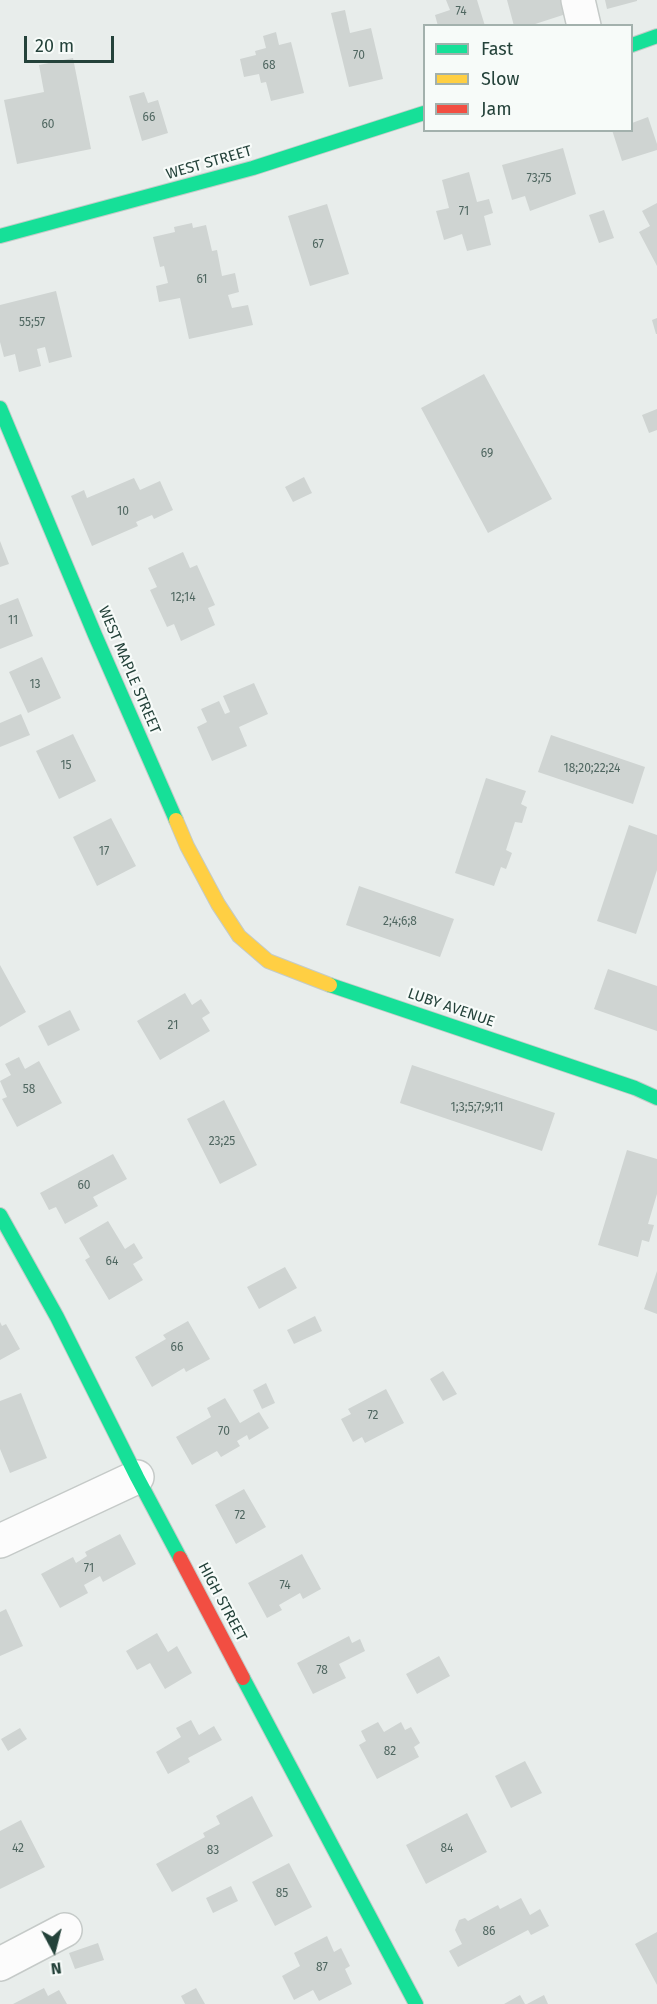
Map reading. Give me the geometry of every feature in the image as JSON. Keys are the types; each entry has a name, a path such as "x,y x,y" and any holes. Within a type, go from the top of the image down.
{"street":[{"path":"578,0 584,24"},
{"path":"633,45 657,36"},
{"name":"WEST STREET","path":"0,236 253,168 423,113"},
{"name":"WEST MAPLE STREET","path":"0,408 187,846 218,904 242,938"},
{"name":"LUBY AVENUE","path":"242,938 268,961 307,977 624,1084 657,1098"},
{"name":"HIGH STREET","path":"0,1215 57,1317 137,1477 416,2004"},
{"path":"0,1541 137,1477"},
{"path":"0,1964 65,1930"}],"building":[{"path":"446,0 477,0 484,24 437,24 435,15 450,10"},
{"path":"507,0 562,0 566,14 535,24 513,24"},
{"path":"605,0 637,0 637,1 607,9"},
{"path":"345,10 350,33 371,28 383,79 349,87 331,13"},
{"path":"276,32 279,45 291,42 304,93 271,101 266,82 261,83 259,74 244,77 240,59 256,55 255,51 266,48 263,36"},
{"path":"73,58 91,149 17,164 4,100 44,92 39,65"},
{"path":"144,92 148,103 158,100 168,133 142,141 129,96"},
{"path":"648,117 657,150 622,161 613,132 633,132 633,123"},
{"path":"563,148 576,194 530,211 525,196 512,200 502,165"},
{"path":"469,172 477,202 489,199 493,213 484,216 491,245 467,251 462,234 444,240 436,211 449,208 442,180"},
{"path":"657,203 657,266 639,232 650,226 642,211"},
{"path":"327,204 349,274 310,286 288,216"},
{"path":"604,210 614,238 599,243 589,215"},
{"path":"192,223 193,228 206,225 212,251 217,250 222,276 235,273 239,292 228,295 232,308 248,305 253,325 189,339 180,298 159,302 156,286 168,283 164,266 160,267 153,237 175,232 174,227"},
{"path":"56,291 72,357 49,363 45,347 37,349 41,366 19,372 15,354 4,357 0,342 0,305"},
{"path":"657,318 657,334 656,334 652,320"},
{"path":"484,374 552,499 488,533 421,408"},
{"path":"657,409 657,430 649,433 642,415"},
{"path":"304,477 312,493 293,502 285,487"},
{"path":"134,478 140,490 160,481 173,510 154,519 152,515 136,522 138,526 92,546 71,496 84,490 87,498"},
{"path":"0,541 9,564 0,567"},
{"path":"183,552 190,568 197,565 215,605 208,608 215,625 181,641 174,624 167,627 150,590 157,587 148,568"},
{"path":"18,598 33,636 0,649 0,605"},
{"path":"42,657 61,698 28,713 9,672"},
{"path":"254,683 268,714 239,727 247,746 212,761 197,727 207,722 201,709 219,701 225,714 230,712 223,696"},
{"path":"21,714 30,735 0,747 0,723"},
{"path":"73,734 96,781 59,799 36,751"},
{"path":"551,735 645,767 633,804 538,772"},
{"path":"486,778 526,791 521,804 527,807 522,823 515,822 506,850 512,853 506,869 501,867 494,886 455,873"},
{"path":"111,818 136,866 97,886 73,837"},
{"path":"629,825 657,835 657,870 636,934 597,921"},
{"path":"359,886 454,919 440,957 346,925"},
{"path":"0,965 26,1012 0,1027"},
{"path":"608,969 657,986 657,1031 594,1009"},
{"path":"185,993 192,1005 201,999 210,1013 202,1018 210,1031 160,1060 137,1021"},
{"path":"70,1010 80,1030 48,1046 38,1026"},
{"path":"19,1057 25,1069 39,1061 62,1103 17,1127 2,1099 7,1097 0,1081 11,1075 5,1064"},
{"path":"412,1065 555,1113 542,1151 400,1103"},
{"path":"224,1100 257,1165 220,1184 187,1119"},
{"path":"627,1150 657,1159 657,1194 648,1224 654,1225 649,1242 642,1240 638,1257 598,1245"},
{"path":"113,1154 127,1179 93,1197 98,1206 65,1224 56,1207 49,1210 40,1193"},
{"path":"108,1221 125,1249 134,1243 143,1258 133,1264 143,1280 109,1300 85,1260 90,1257 79,1238"},
{"path":"285,1267 297,1288 259,1309 247,1287"},
{"path":"657,1271 657,1314 644,1309"},
{"path":"315,1316 322,1331 294,1344 287,1330"},
{"path":"188,1321 210,1359 186,1372 184,1368 152,1387 135,1357 166,1339 163,1335"},
{"path":"0,1322 2,1326 6,1324 20,1349 0,1360"},
{"path":"443,1371 457,1394 443,1401 430,1379"},
{"path":"266,1383 275,1403 262,1409 253,1390"},
{"path":"386,1389 404,1423 365,1443 362,1437 353,1442 341,1419 351,1414 348,1409"},
{"path":"21,1393 47,1458 10,1473 0,1449 0,1401"},
{"path":"225,1398 240,1423 259,1412 269,1428 249,1440 247,1435 237,1441 240,1446 221,1457 217,1451 192,1465 176,1437 211,1417 207,1408"},
{"path":"244,1489 266,1527 236,1544 215,1505"},
{"path":"120,1534 136,1564 103,1582 100,1576 84,1585 88,1593 60,1608 41,1574 73,1557 76,1563 87,1556 85,1552"},
{"path":"302,1554 321,1589 303,1599 300,1593 279,1605 282,1610 267,1618 248,1583"},
{"path":"6,1609 23,1646 0,1656 0,1612"},
{"path":"157,1633 168,1652 177,1646 192,1673 165,1689 150,1663 137,1670 126,1651"},
{"path":"349,1636 352,1643 360,1639 365,1651 339,1664 346,1678 313,1694 297,1663"},
{"path":"439,1656 450,1676 417,1694 406,1674"},
{"path":"191,1720 199,1735 214,1726 222,1740 188,1758 190,1762 168,1774 156,1752 181,1737 176,1728"},
{"path":"378,1722 384,1732 401,1722 405,1730 411,1727 420,1743 414,1747 419,1757 377,1779 359,1745 366,1741 361,1731"},
{"path":"20,1728 27,1739 8,1751 1,1739"},
{"path":"525,1761 542,1793 511,1808 495,1776"},
{"path":"252,1796 273,1836 172,1892 156,1864 205,1837 203,1833 220,1824 216,1816"},
{"path":"467,1813 487,1852 426,1884 406,1845"},
{"path":"21,1820 45,1867 0,1889 0,1831"},
{"path":"289,1863 312,1907 275,1926 252,1882"},
{"path":"231,1886 238,1901 213,1913 206,1898"},
{"path":"521,1898 530,1915 540,1909 549,1926 531,1935 528,1930 458,1967 449,1951 462,1944 455,1930 459,1920 465,1918 468,1921 498,1905 500,1909"},
{"path":"657,1932 657,1985 635,1944"},
{"path":"327,1936 334,1952 341,1948 350,1966 345,1969 352,1984 319,2001 313,1990 294,2000 282,1976 300,1966 294,1953"},
{"path":"98,1943 104,1960 75,1969 69,1953"},
{"path":"44,1988 48,1996 59,1990 67,2004 13,2004"},
{"path":"196,1988 205,2004 185,2004 181,1996"},
{"path":"520,1995 525,2004 504,2004"},
{"path":"544,1995 548,2004 527,2004"}],"traffic: fast":[{"path":"633,45 657,36"},
{"path":"0,236 253,168 423,113"},
{"path":"0,408 95,635 176,820"},
{"path":"330,985 635,1088 657,1098"},
{"path":"0,1215 57,1317 180,1558"},
{"path":"243,1678 416,2004"}],"traffic: slow":[{"path":"176,820 218,904 239,936 268,961 330,985"}],"traffic: jam":[{"path":"180,1558 243,1678"}]}
